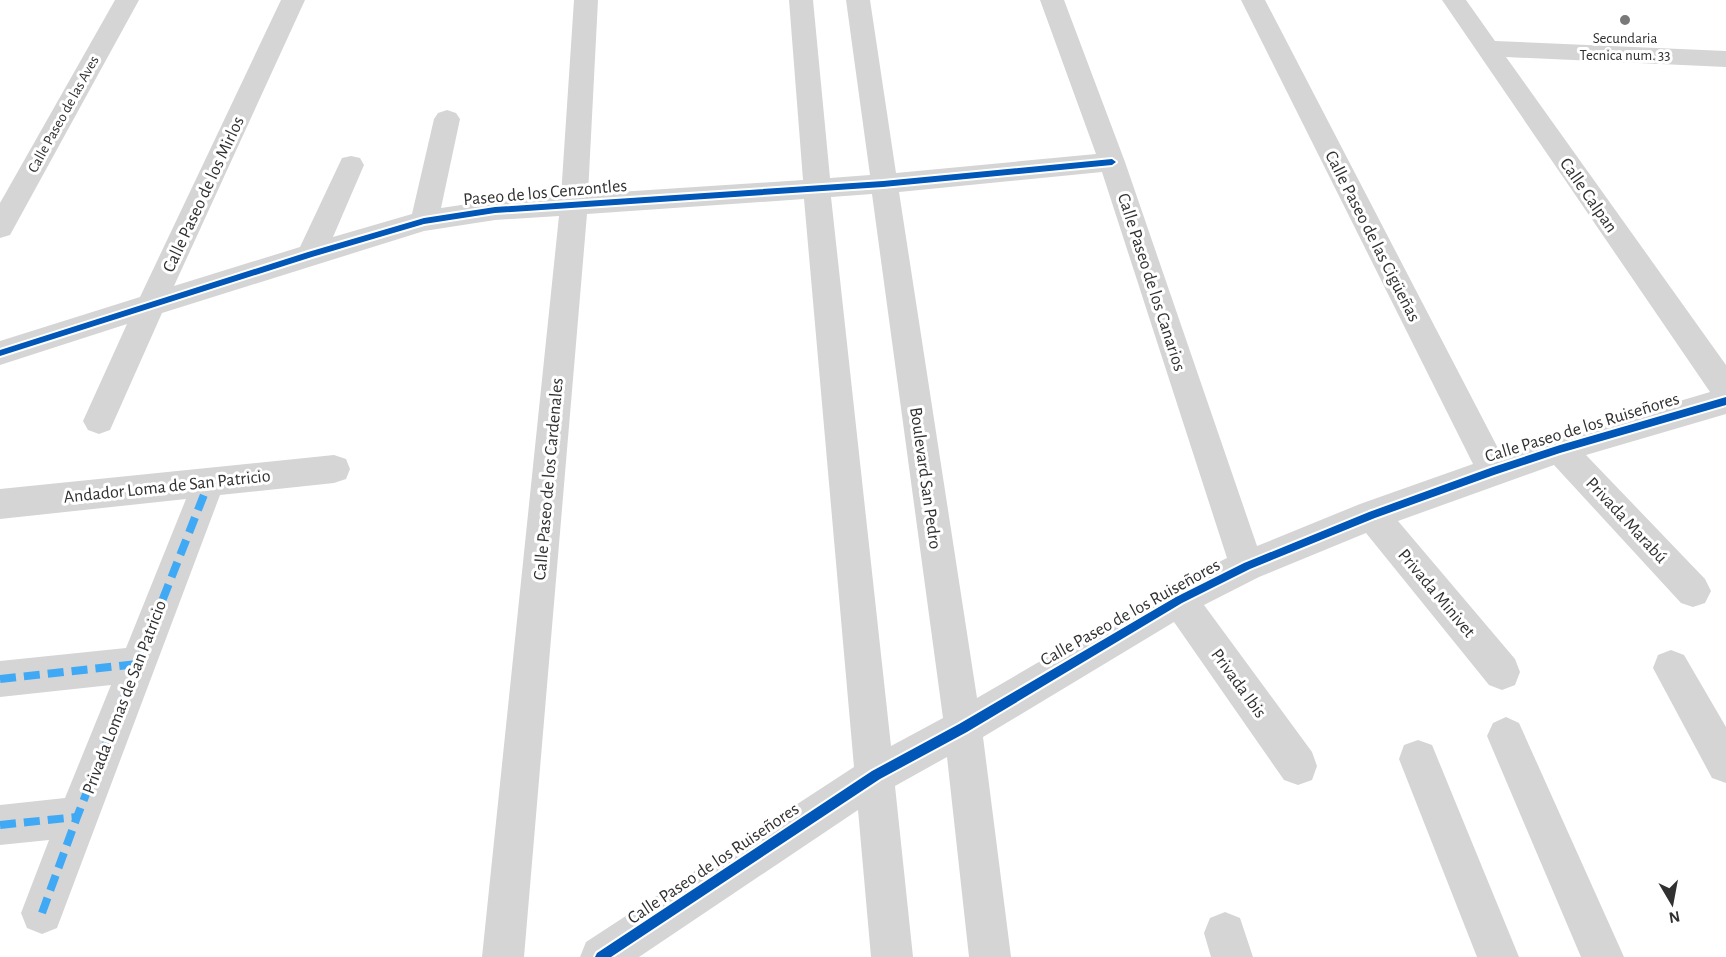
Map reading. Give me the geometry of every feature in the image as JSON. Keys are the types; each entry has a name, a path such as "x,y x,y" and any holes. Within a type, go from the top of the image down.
{"street":[{"name":"Calle Paseo de las Aves","path":"0,228 126,0"},
{"name":"Calle Paseo de los Mirlos","path":"99,421 293,0"},
{"name":"Calle Paseo de los Cardenales","path":"503,957 574,205 586,0"},
{"path":"801,0 817,189 892,957"},
{"name":"Boulevard San Pedro","path":"858,0 963,728 990,957"},
{"name":"Calle Paseo de los Canarios","path":"1053,0 1112,162 1246,566"},
{"name":"Calle Paseo de las Cigüeñas","path":"1253,0 1493,471"},
{"name":"Calle Calpan","path":"1454,0 1726,390"},
{"path":"1486,48 1726,59"},
{"path":"424,221 447,119"},
{"name":"Paseo de los Cenzontles","path":"0,353 311,254 424,221 495,210 883,184 1112,162"},
{"path":"311,254 351,165"},
{"name":"Calle Paseo de los Ruiseñores","path":"601,957 876,775 963,728 1179,600 1246,566 1372,515 1493,471 1726,401"},
{"name":"Privada Marabú","path":"1560,449 1693,591"},
{"name":"Andador Loma de San Patricio","path":"0,504 334,469"},
{"name":"Privada Lomas de San Patricio","path":"42,913 77,817 209,482"},
{"name":"Privada Minivet","path":"1372,515 1502,672"},
{"name":"Privada Ibis","path":"1179,600 1298,766"},
{"path":"0,680 137,664"},
{"path":"1671,668 1726,764"},
{"path":"1506,736 1603,957"},
{"path":"1418,759 1498,957"},
{"path":"0,825 77,817"}],"marked path":[{"path":"42,913 77,817 209,482"},
{"path":"0,679 137,664"},
{"path":"0,825 77,817"}],"cycle path":[{"path":"0,353 311,254 424,221 495,210 883,184 1112,162"},
{"path":"601,957 876,775 963,728 1179,600 1247,566 1372,515 1493,471 1726,401"}],"place":[{"name":"Secundaria Tecnica num. 33","path":"1625,20"}]}
